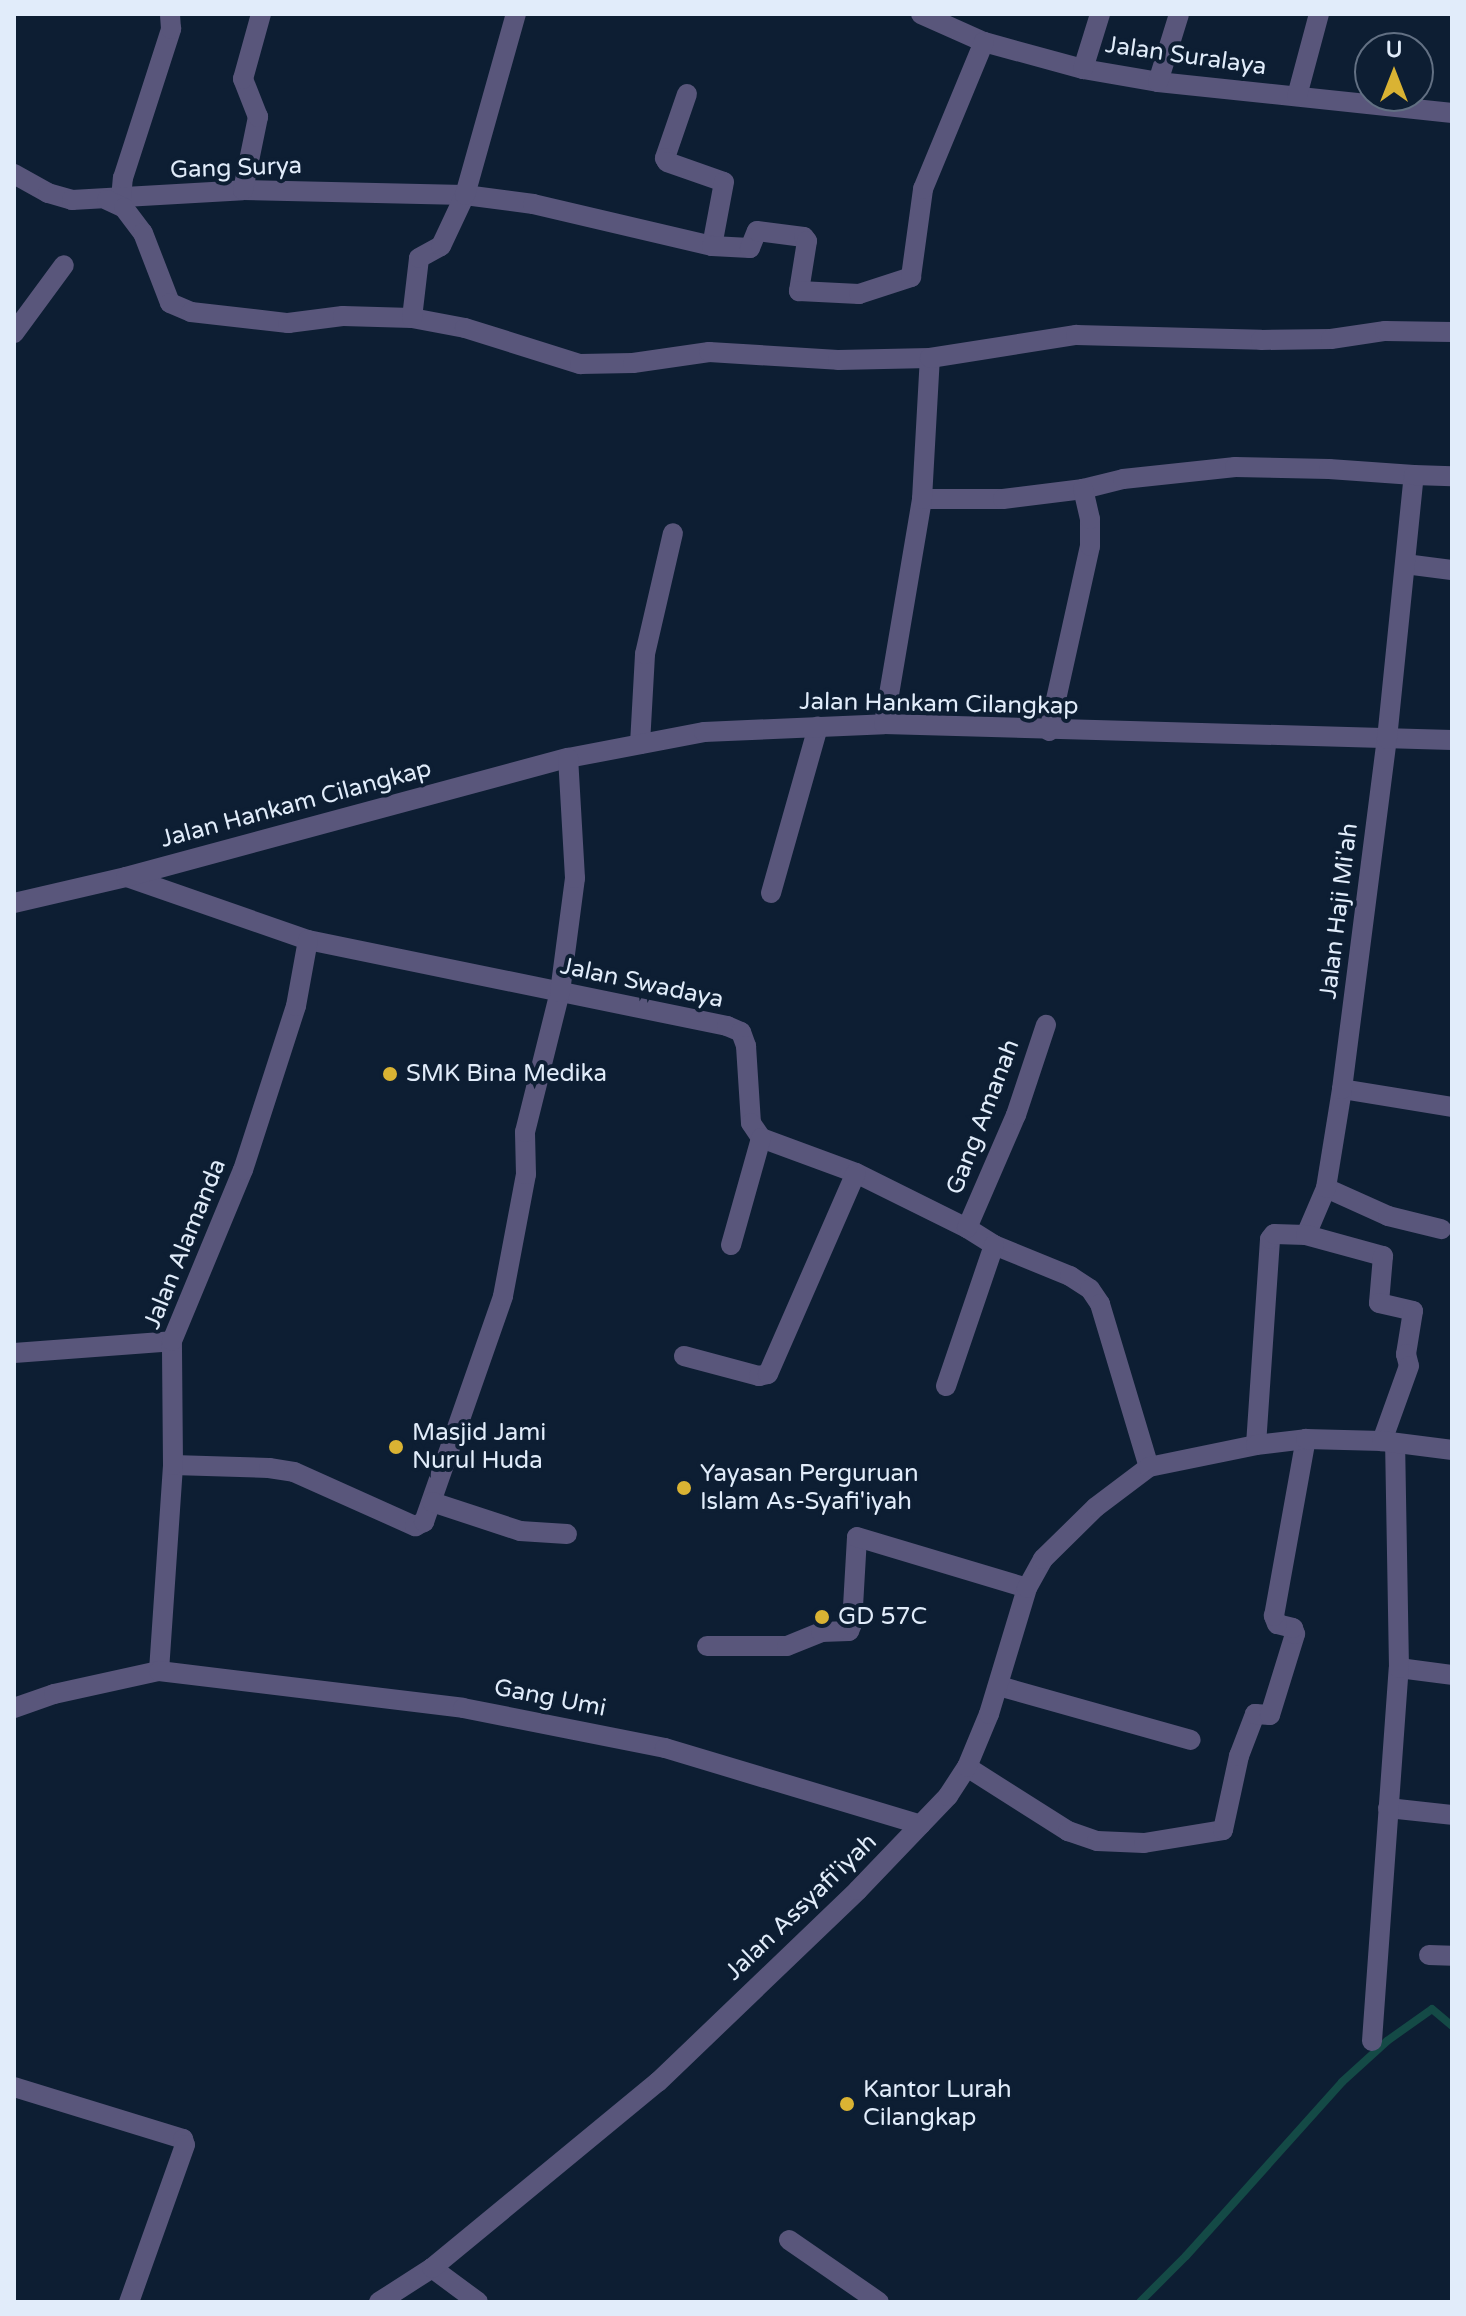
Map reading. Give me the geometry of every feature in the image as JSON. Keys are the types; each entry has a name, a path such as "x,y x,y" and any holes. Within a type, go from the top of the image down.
{"street":[{"path":"170,14 171,29 114,200 134,219 149,246 170,303 182,308 259,322 288,323 343,316 412,318 465,328 580,364 633,363 709,352 838,360 930,358 1076,335 1261,340 1331,339 1385,331 1452,332"},
{"path":"243,190 258,117 243,79 261,14"},
{"name":"Jalan Suralaya","path":"921,14 984,42 1083,69 1158,82 1452,113"},
{"path":"1083,69 1100,14"},
{"path":"1158,82 1179,14"},
{"path":"1297,96 1319,14"},
{"path":"412,318 419,258 441,246 465,195 511,16"},
{"name":"Gang Surya","path":"14,174 48,193 72,200 114,200 243,190 465,195 533,204 712,246 750,248 757,231 804,237 807,241 799,288 801,294 868,293 911,277 923,189 984,42"},
{"path":"687,94 665,158 667,162 724,182 712,246"},
{"path":"14,333 64,265"},
{"path":"884,724 922,499 930,358"},
{"path":"922,499 1003,499 1083,489 1123,479 1235,467 1452,476"},
{"name":"Jalan Haji Mi'ah","path":"1306,1235 1326,1188 1342,1089 1387,739 1414,475"},
{"path":"1049,731 1090,546 1090,519 1083,489"},
{"path":"640,744 645,654 673,533"},
{"path":"1405,564 1452,570"},
{"name":"Jalan Hankam Cilangkap","path":"14,903 126,877 568,758 704,732 884,724 1452,740"},
{"path":"771,893 818,727"},
{"path":"173,1465 269,1468 294,1472 415,1526 424,1522 503,1296 526,1174 525,1132 560,992 575,878 568,758"},
{"name":"Jalan Swadaya","path":"126,877 308,940 727,1026 741,1032 746,1046 751,1123 761,1138"},
{"name":"Jalan Alamanda","path":"159,1671 173,1465 172,1341 243,1170 296,1006 308,940"},
{"name":"Gang Amanah","path":"967,1228 1016,1115 1046,1025"},
{"path":"1342,1089 1452,1107"},
{"path":"731,1245 761,1138 856,1173 967,1228 994,1245 1070,1276 1090,1289 1100,1304 1149,1467 1256,1445 1306,1439 1388,1442 1452,1450"},
{"path":"684,1356 759,1376 768,1374 856,1173"},
{"path":"1326,1188 1388,1216 1441,1229"},
{"path":"1256,1445 1270,1239 1274,1234 1306,1235 1383,1256 1379,1303 1411,1309 1414,1313 1406,1354 1409,1366 1388,1442 1399,1668 1372,2041"},
{"path":"946,1386 994,1245"},
{"path":"14,1353 172,1341"},
{"path":"967,1767 1068,1831 1097,1841 1144,1843 1223,1830 1239,1756 1254,1715 1270,1715 1295,1634 1293,1628 1277,1624 1274,1616 1306,1439"},
{"name":"Jalan Assyafi'iyah","path":"379,2302 432,2268 658,2082 948,1796 967,1767 999,1686 1027,1588 1043,1559 1067,1532 1149,1467"},
{"path":"432,1502 520,1531 567,1534"},
{"path":"707,1646 787,1646 821,1632 849,1631 857,1537 1027,1588"},
{"path":"1399,1668 1452,1675"},
{"name":"Gang Umi","path":"14,1708 54,1694 159,1671 463,1708 665,1748 921,1825"},
{"path":"999,1686 1191,1740"},
{"path":"1388,1808 1452,1815"},
{"path":"1429,1955 1452,1956"},
{"path":"14,2087 183,2139 185,2145 129,2302"},
{"path":"789,2240 879,2302"},
{"path":"432,2268 478,2302"}],"waterway":[{"path":"1140,2302 1186,2256 1342,2082 1387,2041 1432,2009 1452,2026"}],"place":[{"name":"SMK Bina Medika","path":"390,1074"},
{"name":"Masjid Jami Nurul Huda","path":"396,1447"},
{"name":"Yayasan Perguruan Islam As-Syafi'iyah","path":"684,1488"},
{"name":"GD 57C","path":"822,1617"},
{"name":"Kantor Lurah Cilangkap","path":"847,2104"}]}
